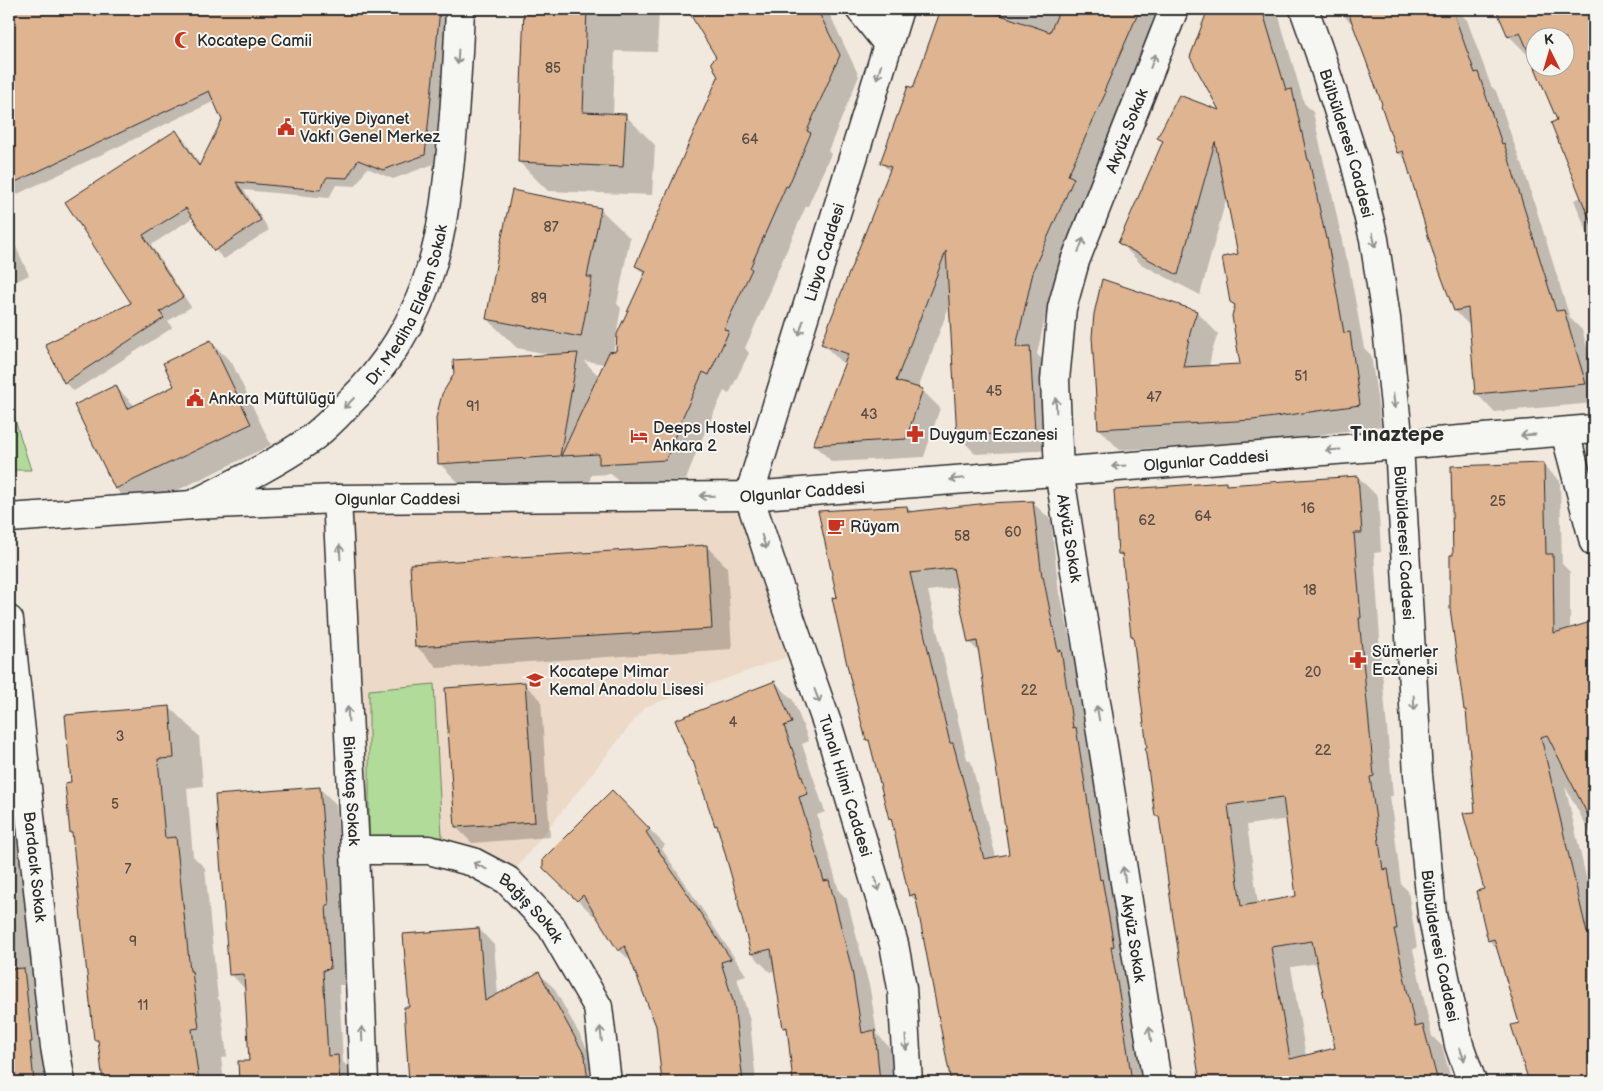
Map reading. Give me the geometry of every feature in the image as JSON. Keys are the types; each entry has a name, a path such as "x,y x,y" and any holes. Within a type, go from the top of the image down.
{"street":[{"name":"Dr. Mediha Eldem Sokak","path":"192,505 284,457 309,440 361,392 383,365 402,336 418,304 431,269 440,235 455,115 460,9"},
{"path":"860,9 888,44"},
{"name":"Libya Caddesi","path":"749,496 899,9"},
{"name":"Akyüz Sokak","path":"1157,1082 1059,471 1055,380 1062,308 1075,261 1174,9"},
{"name":"Bülbülderesi Caddesi","path":"1304,9 1355,162 1374,238 1386,318 1399,445 1418,775 1432,914 1459,1045 1472,1082"},
{"name":"Olgunlar Caddesi","path":"9,518 192,505 337,499 749,496 1594,430"},
{"path":"1565,432 1594,542"},
{"name":"Tunalı Hilmi Caddesi","path":"749,496 828,726 894,944 902,988 908,1082"},
{"name":"Binektaş Sokak","path":"337,499 355,850 364,1082"},
{"name":"Bardacık Sokak","path":"9,620 54,1037 61,1082"},
{"name":"Bağış Sokak","path":"355,850 429,850 473,862 507,880 551,926 598,1008 607,1082"}],"shaded area":[{"name":"Kocatepe Mimar Kemal Anadolu Lisesi","path":"749,496 801,652 645,707 507,880 473,862 355,850 337,499"}],"green space":[{"path":"9,401 31,470 9,470"},
{"path":"434,684 442,837 369,840 369,690"}],"building":[{"path":"9,9 440,9 425,155 383,170 358,160 347,178 327,177 320,190 236,182 261,220 214,251 186,208 143,235 183,297 160,312 164,318 64,383 45,344 131,303 65,202 176,130 199,166 222,120 209,91 9,185"},
{"path":"524,9 587,9 583,112 626,114 623,167 518,162"},
{"path":"687,9 817,9 840,55 807,131 811,133 724,329 729,331 709,375 703,372 679,425 666,460 599,464 599,454 561,456 609,352 616,351 617,334 646,271 635,266 718,77 711,62 716,57"},
{"path":"941,9 983,9 1050,32 1060,9 1140,9 1104,91 1106,92 1068,175 1074,178 1034,268 1016,347 1030,346 1035,432 957,436 946,251 896,381 923,389 906,439 813,445 848,354 821,344 891,167 880,163 908,86 913,88"},
{"path":"1208,9 1262,9 1286,90 1292,89 1327,238 1344,333 1350,332 1360,405 1253,420 1098,429 1092,337 1094,314 1102,279 1197,311 1183,367 1240,364 1232,316 1235,305 1230,302 1222,257 1238,254 1215,142 1178,275 1118,243 1163,141 1157,138 1179,95 1219,110 1190,57"},
{"path":"1347,9 1452,9 1475,73 1478,72 1502,144 1504,143 1556,311 1564,310 1586,384 1475,394 1468,308 1454,311 1434,256 1403,151 1397,153 1382,104"},
{"path":"1496,9 1594,9 1594,228 1551,123 1557,120 1539,78 1576,78 1576,28 1526,28 1526,46 1520,32 1508,37"},
{"path":"512,190 601,208 587,277 592,277 581,337 486,319"},
{"name":"Ankara Müftülügü","path":"211,340 251,424 115,489 74,405 116,385 127,409 174,386 163,363"},
{"path":"578,353 560,456 438,464 436,418 442,394 454,374 453,360"},
{"path":"1544,463 1546,554 1553,554 1554,633 1594,621 1594,827 1547,735 1541,737 1587,933 1594,930 1594,1082 1529,1082 1511,1025 1519,1023 1494,939 1488,941 1476,891 1484,889 1463,813 1475,812 1466,710 1464,710 1450,608 1450,555 1453,555 1451,466"},
{"path":"1358,476 1362,533 1354,533 1361,618 1359,618 1374,776 1370,777 1383,870 1388,869 1397,929 1394,929 1415,1027 1423,1025 1438,1082 1200,1082 1173,918 1159,816 1155,816 1145,748 1147,748 1133,636 1131,636 1122,554 1118,554 1114,490 1226,482 1226,485","holes":["1283,797 1296,896 1241,906 1228,805","1312,941 1335,1048 1290,1059 1271,947"]},
{"path":"1033,501 1042,577 1058,651 1061,650 1073,728 1076,727 1100,880 1102,879 1114,946 1111,947 1126,1033 1132,1082 951,1082 915,894 909,896 891,818 889,819 869,740 866,740 850,678 832,598 837,597 818,511 907,506 908,512 988,503","holes":["953,568 968,643 977,641 1009,854 984,859 953,743 950,743 910,573"]},
{"path":"707,545 712,629 415,647 410,564"},
{"path":"775,681 792,723 784,726 808,794 799,797 824,881 829,880 852,970 862,1033 875,1030 880,1082 793,1082 787,1027 783,1028 771,949 751,954 717,825 715,826 693,761 675,720"},
{"path":"525,682 535,822 455,827 445,688"},
{"path":"170,706 174,758 158,759 165,838 176,837 190,971 192,971 199,1028 192,1029 199,1082 103,1082 98,1040 94,1040 72,833 70,833 65,783 71,782 65,715"},
{"path":"320,787 329,905 326,905 330,969 323,970 328,1056 338,1055 340,1082 239,1082 238,1061 249,1061 244,974 229,975 215,795"},
{"path":"612,790 650,829 646,832 731,959 721,962 734,1004 743,1082 662,1082 656,1026 625,946 618,951 583,895 577,901 543,868 543,859"},
{"path":"479,928 485,1001 539,972 585,1056 588,1082 409,1082 404,1007 409,1007 403,934"},
{"path":"24,968 32,1042 30,1042 34,1082 9,1082 9,969"}],"place":[{"name":"Kocatepe Camii","path":"183,40"},
{"name":"Türkiye Diyanet Vakfı Genel Merkez","path":"286,127"},
{"name":"Ankara Müftülügü","path":"195,398"},
{"name":"Duygum Eczanesi","path":"915,434"},
{"name":"Deeps Hostel Ankara 2","path":"639,436"},
{"name":"Rüyam","path":"836,526"},
{"name":"Sümerler Eczanesi","path":"1358,660"},
{"name":"Kocatepe Mimar Kemal Anadolu Lisesi","path":"535,680"}],"district":[{"name":"Tınaztepe","path":"1397,434"}]}
